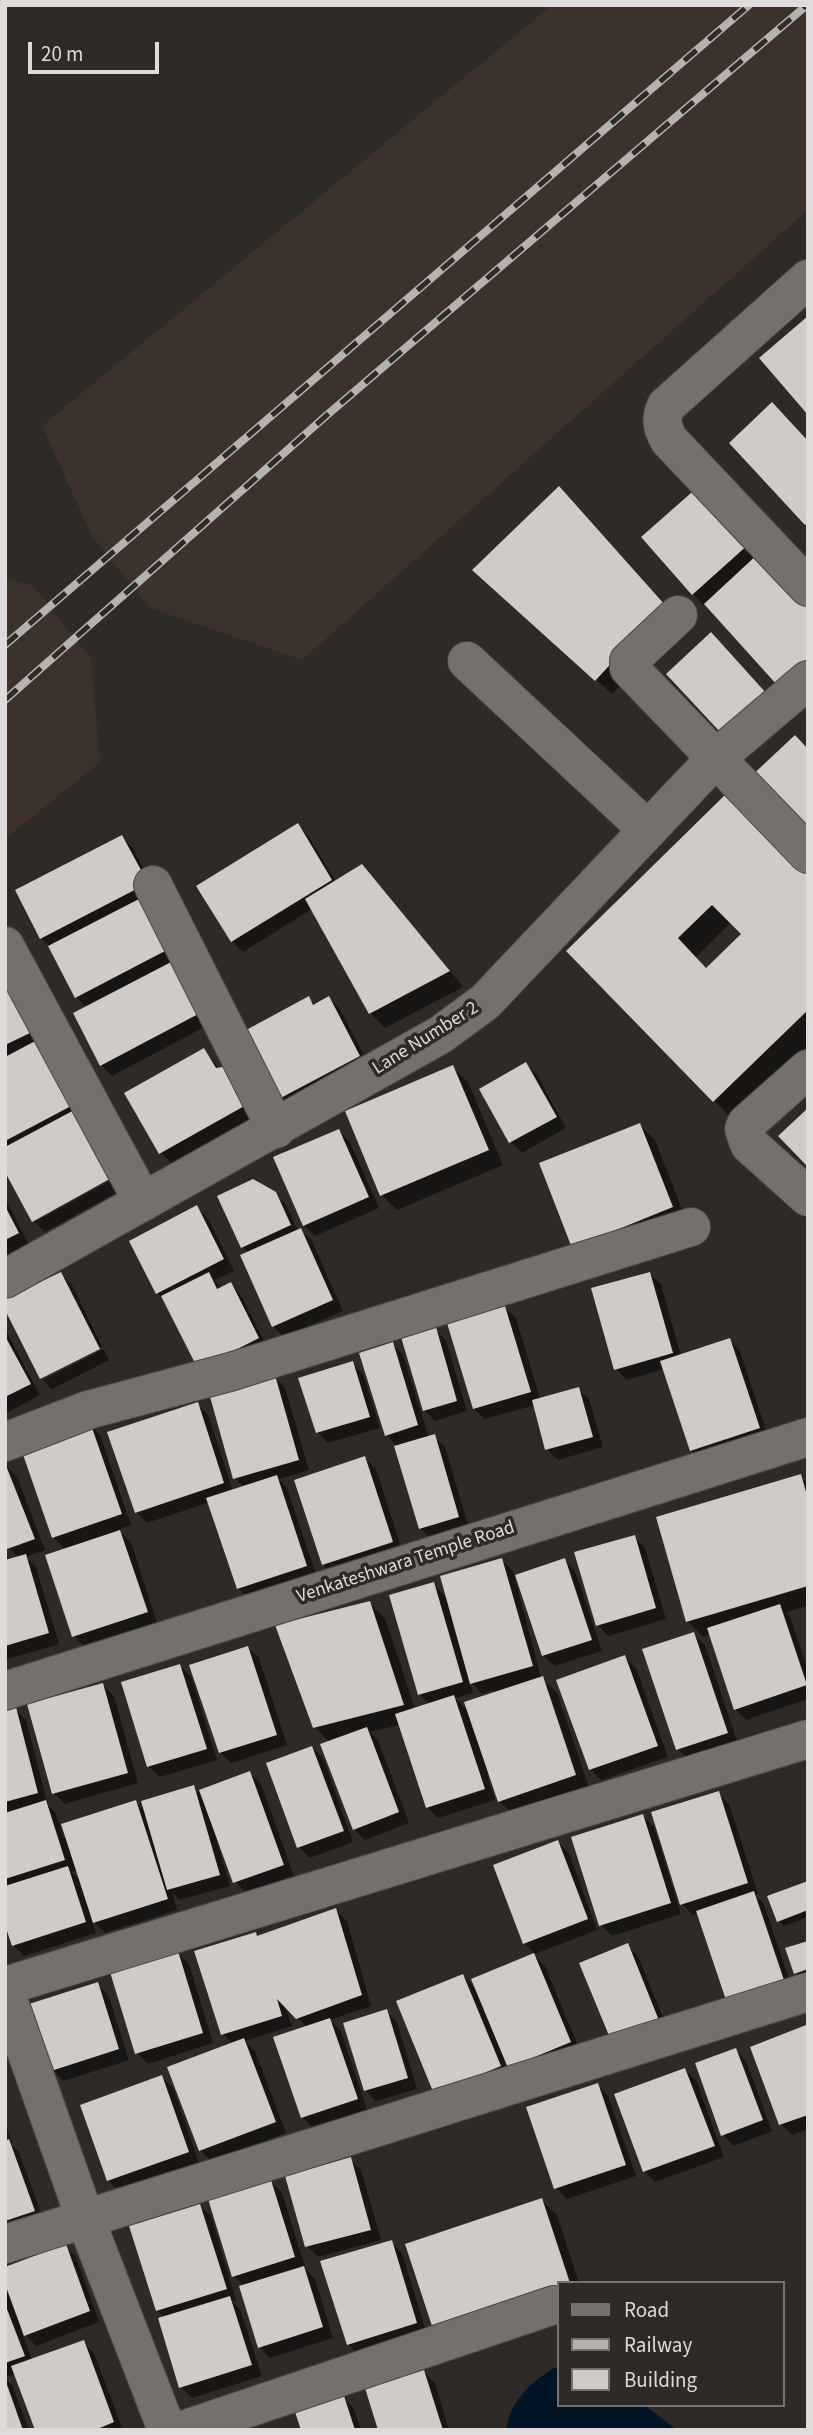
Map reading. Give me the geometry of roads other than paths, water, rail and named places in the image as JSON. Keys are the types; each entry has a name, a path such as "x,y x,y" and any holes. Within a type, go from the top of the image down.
{"street":[{"path":"808,279 666,406 661,417 662,428 669,440 808,587"},
{"path":"678,615 628,661 629,668 808,854"},
{"path":"467,661 648,830"},
{"name":"Lane Number 2","path":"5,1279 440,1035 485,1002 715,759 808,680"},
{"path":"153,885 276,1129"},
{"path":"5,946 144,1202"},
{"path":"753,1099 808,1046"},
{"path":"808,1069 746,1124 744,1129 750,1144 808,1197"},
{"path":"5,1442 88,1410 230,1372 691,1227"},
{"name":"Venkateshwara Temple Road","path":"5,1691 808,1437"},
{"path":"167,2430 85,2218 5,1989 808,1739"},
{"path":"5,2244 808,1992"},
{"path":"183,2430 554,2305"}],"water":[{"path":"558,2368 558,2407 647,2407 677,2430 506,2430 517,2401 537,2380"}],"railway":[{"path":"5,645 749,5"},
{"path":"5,700 327,415 807,5"}]}
